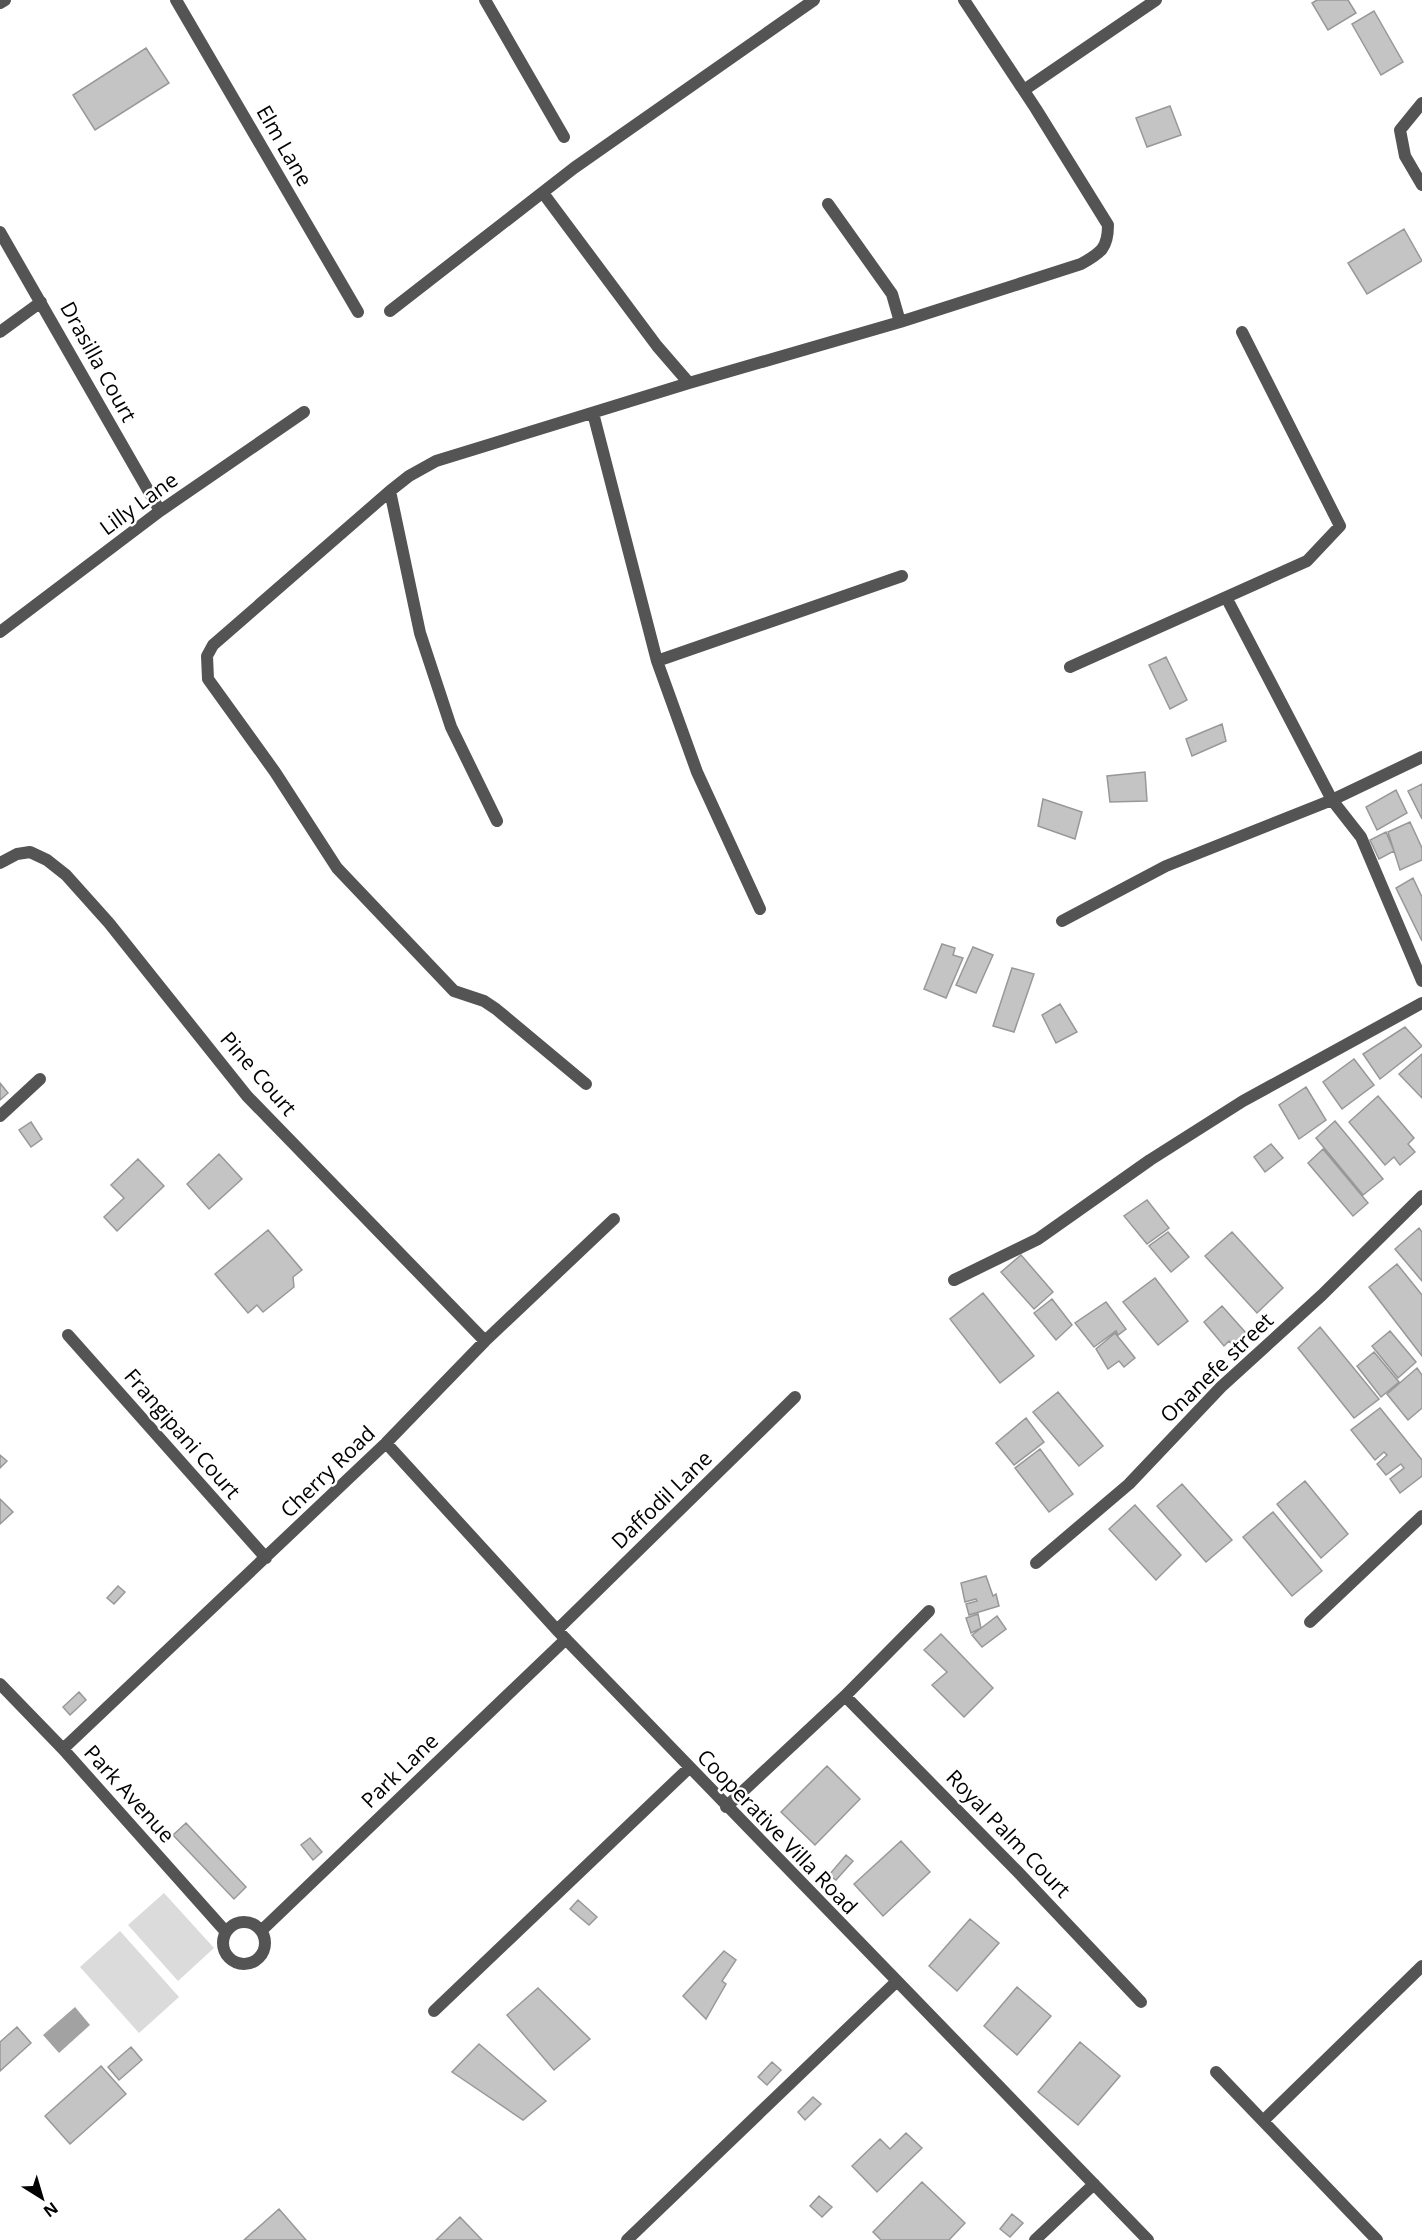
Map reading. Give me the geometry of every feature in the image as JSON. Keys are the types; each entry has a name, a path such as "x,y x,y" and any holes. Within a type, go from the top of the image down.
{"street":[{"path":"0,3 5,0"},
{"name":"Elm Lane","path":"176,0 358,312"},
{"path":"485,0 564,137"},
{"path":"390,311 543,193 814,0"},
{"path":"586,1084 496,1009 484,1001 454,991 345,877 208,679 207,656 213,645 390,491 409,476 436,461 689,383 900,322 1081,264 1096,256 1108,242 1108,225 1024,90 964,0"},
{"path":"1024,90 1156,0"},
{"path":"1422,103 1400,130 1405,156 1422,185"},
{"path":"543,193 657,346 689,383"},
{"path":"828,204 892,294 900,322"},
{"name":"Drasilla Court","path":"0,232 160,511"},
{"path":"0,332 41,302"},
{"path":"1070,667 1227,599 1306,561 1340,526 1242,332"},
{"name":"Lilly Lane","path":"0,632 160,511 304,412"},
{"path":"593,413 657,661 697,772 760,909"},
{"path":"390,491 423,643 451,727 497,821"},
{"path":"657,661 903,576"},
{"path":"1227,599 1332,800 1361,837 1422,981"},
{"path":"1062,921 1166,866 1332,800 1422,758"},
{"name":"Pine Court","path":"0,863 17,854 30,852 47,860 73,882 247,1096 485,1341"},
{"path":"954,1280 1038,1239 1150,1160 1243,1101 1422,1003"},
{"path":"0,1116 40,1080"},
{"name":"Onanefe street","path":"1036,1563 1129,1484 1221,1387 1322,1294 1422,1196"},
{"name":"Cherry Road","path":"63,1749 386,1443 485,1341 614,1219"},
{"name":"Frangipani Court","path":"68,1335 266,1558"},
{"name":"Daffodil Lane","path":"561,1635 795,1397"},
{"name":"Cooperative Villa Road","path":"386,1443 561,1635 1148,2240"},
{"path":"1310,1622 1422,1516"},
{"path":"726,1807 845,1696 929,1611"},
{"name":"Park Lane","path":"261,1930 561,1635"},
{"name":"Park Avenue","path":"0,1684 63,1749 226,1932"},
{"name":"Royal Palm Court","path":"845,1696 1017,1871 1141,2002"},
{"path":"434,2011 689,1768"},
{"path":"236,1923 250,1923 261,1930 264,1940 263,1950 258,1958 249,1963 239,1963 230,1959 224,1951 223,1941 226,1932 236,1923"},
{"path":"1263,2121 1422,1966"},
{"path":"627,2240 896,1982"},
{"path":"1216,2072 1377,2240"},
{"path":"1035,2240 1094,2184"}],"shaded area":[{"path":"164,1893 214,1948 178,1981 128,1925"},
{"path":"120,1931 179,1997 139,2033 80,1967"},
{"path":"75,2007 90,2025 59,2053 43,2035"}],"building":[{"path":"1317,0 1348,0 1356,13 1328,30 1312,3"},
{"path":"1374,11 1403,62 1381,75 1352,24"},
{"path":"146,48 169,83 95,130 73,95"},
{"path":"1170,106 1181,135 1147,147 1136,118"},
{"path":"1404,229 1422,261 1367,294 1348,263"},
{"path":"1166,657 1187,700 1170,709 1149,665"},
{"path":"1222,724 1226,741 1192,756 1186,739"},
{"path":"1145,772 1147,801 1110,802 1107,776"},
{"path":"1422,784 1422,819 1408,791"},
{"path":"1396,790 1407,813 1377,830 1366,807"},
{"path":"1043,799 1082,812 1075,839 1038,826"},
{"path":"1410,822 1422,848 1422,860 1400,870 1388,832"},
{"path":"1386,832 1394,851 1379,859 1370,840"},
{"path":"1413,878 1422,897 1422,941 1396,888"},
{"path":"942,944 955,948 953,955 963,958 946,998 924,989"},
{"path":"973,947 993,955 976,993 956,985"},
{"path":"1012,968 1034,974 1014,1032 993,1026"},
{"path":"1060,1004 1077,1032 1056,1043 1042,1015"},
{"path":"1405,1027 1422,1046 1380,1079 1363,1054"},
{"path":"1422,1054 1422,1098 1399,1074"},
{"path":"1354,1059 1374,1085 1342,1109 1323,1082"},
{"path":"0,1083 8,1093 0,1100"},
{"path":"1306,1087 1326,1120 1299,1139 1279,1105"},
{"path":"1378,1096 1414,1138 1408,1144 1415,1152 1400,1165 1394,1157 1385,1165 1349,1122"},
{"path":"1335,1121 1383,1179 1363,1195 1316,1138"},
{"path":"31,1122 42,1139 31,1147 19,1130"},
{"path":"1271,1144 1283,1158 1265,1172 1254,1157"},
{"path":"1323,1149 1368,1203 1353,1216 1308,1163"},
{"path":"219,1154 242,1179 209,1209 187,1184"},
{"path":"138,1159 164,1186 117,1231 104,1217 124,1198 111,1185"},
{"path":"1147,1200 1169,1228 1147,1244 1124,1216"},
{"path":"1419,1228 1422,1232 1422,1281 1395,1249"},
{"path":"268,1230 302,1270 293,1277 294,1287 263,1312 257,1305 248,1313 215,1274"},
{"path":"1168,1232 1189,1257 1171,1272 1149,1246"},
{"path":"1232,1232 1283,1288 1257,1313 1205,1256"},
{"path":"1021,1255 1053,1292 1034,1309 1001,1272"},
{"path":"1397,1264 1422,1295 1422,1356 1369,1287"},
{"path":"1155,1278 1188,1321 1158,1345 1123,1302"},
{"path":"983,1293 1034,1356 1000,1383 950,1319"},
{"path":"1052,1299 1072,1325 1056,1340 1034,1313"},
{"path":"1106,1302 1126,1329 1118,1335 1116,1331 1094,1347 1075,1323"},
{"path":"1222,1306 1246,1333 1232,1344 1229,1341 1224,1346 1204,1322"},
{"path":"1320,1327 1379,1399 1354,1418 1298,1348"},
{"path":"1390,1331 1416,1362 1398,1378 1372,1346"},
{"path":"1115,1333 1135,1358 1124,1367 1119,1361 1108,1369 1096,1349"},
{"path":"1374,1352 1399,1382 1381,1397 1357,1366"},
{"path":"1417,1368 1422,1375 1422,1408 1408,1420 1387,1394"},
{"path":"1058,1392 1103,1446 1079,1466 1033,1412"},
{"path":"1380,1408 1422,1460 1422,1476 1400,1493 1390,1479 1404,1468 1401,1464 1386,1475 1377,1464 1387,1455 1384,1452 1375,1460 1351,1430"},
{"path":"1026,1418 1044,1442 1014,1465 996,1443"},
{"path":"1040,1449 1073,1494 1049,1512 1015,1468"},
{"path":"0,1455 7,1461 0,1468"},
{"path":"1305,1481 1348,1534 1321,1558 1277,1504"},
{"path":"1182,1484 1232,1540 1206,1562 1157,1506"},
{"path":"0,1499 13,1512 0,1524"},
{"path":"1135,1505 1181,1555 1156,1580 1109,1529"},
{"path":"1273,1512 1322,1571 1292,1596 1243,1537"},
{"path":"986,1576 993,1596 996,1594 999,1606 969,1615 966,1604 977,1601 976,1599 965,1602 961,1583"},
{"path":"118,1586 125,1592 114,1604 107,1598"},
{"path":"978,1614 981,1628 971,1633 966,1618"},
{"path":"997,1616 1006,1629 982,1647 972,1635"},
{"path":"941,1634 993,1688 964,1717 932,1685 947,1672 924,1650"},
{"path":"79,1692 86,1700 70,1715 63,1707"},
{"path":"827,1766 860,1799 815,1845 781,1812"},
{"path":"186,1823 246,1887 234,1899 173,1835"},
{"path":"310,1838 322,1852 313,1860 301,1845"},
{"path":"901,1841 930,1872 883,1916 854,1884"},
{"path":"846,1855 853,1861 836,1880 829,1875"},
{"path":"578,1900 597,1917 589,1925 570,1909"},
{"path":"970,1919 999,1943 957,1991 929,1966"},
{"path":"724,1951 736,1960 722,1981 726,1984 706,2019 683,1996"},
{"path":"1017,1987 1051,2016 1017,2055 984,2026"},
{"path":"538,1988 590,2039 554,2070 507,2015"},
{"path":"17,2027 31,2043 0,2071 0,2042"},
{"path":"1080,2042 1120,2076 1078,2125 1038,2092"},
{"path":"479,2044 546,2101 523,2120 452,2072"},
{"path":"131,2047 142,2060 119,2080 108,2067"},
{"path":"772,2062 781,2070 767,2085 758,2077"},
{"path":"101,2066 126,2094 70,2144 45,2116"},
{"path":"813,2097 821,2104 805,2120 798,2112"},
{"path":"906,2133 922,2148 877,2192 852,2166 880,2139 890,2149"},
{"path":"922,2182 965,2223 949,2240 881,2240 873,2232"},
{"path":"819,2196 832,2207 822,2217 810,2206"},
{"path":"279,2209 306,2240 244,2240"},
{"path":"1012,2214 1023,2223 1010,2237 1000,2229"},
{"path":"460,2217 482,2240 436,2240"}]}
